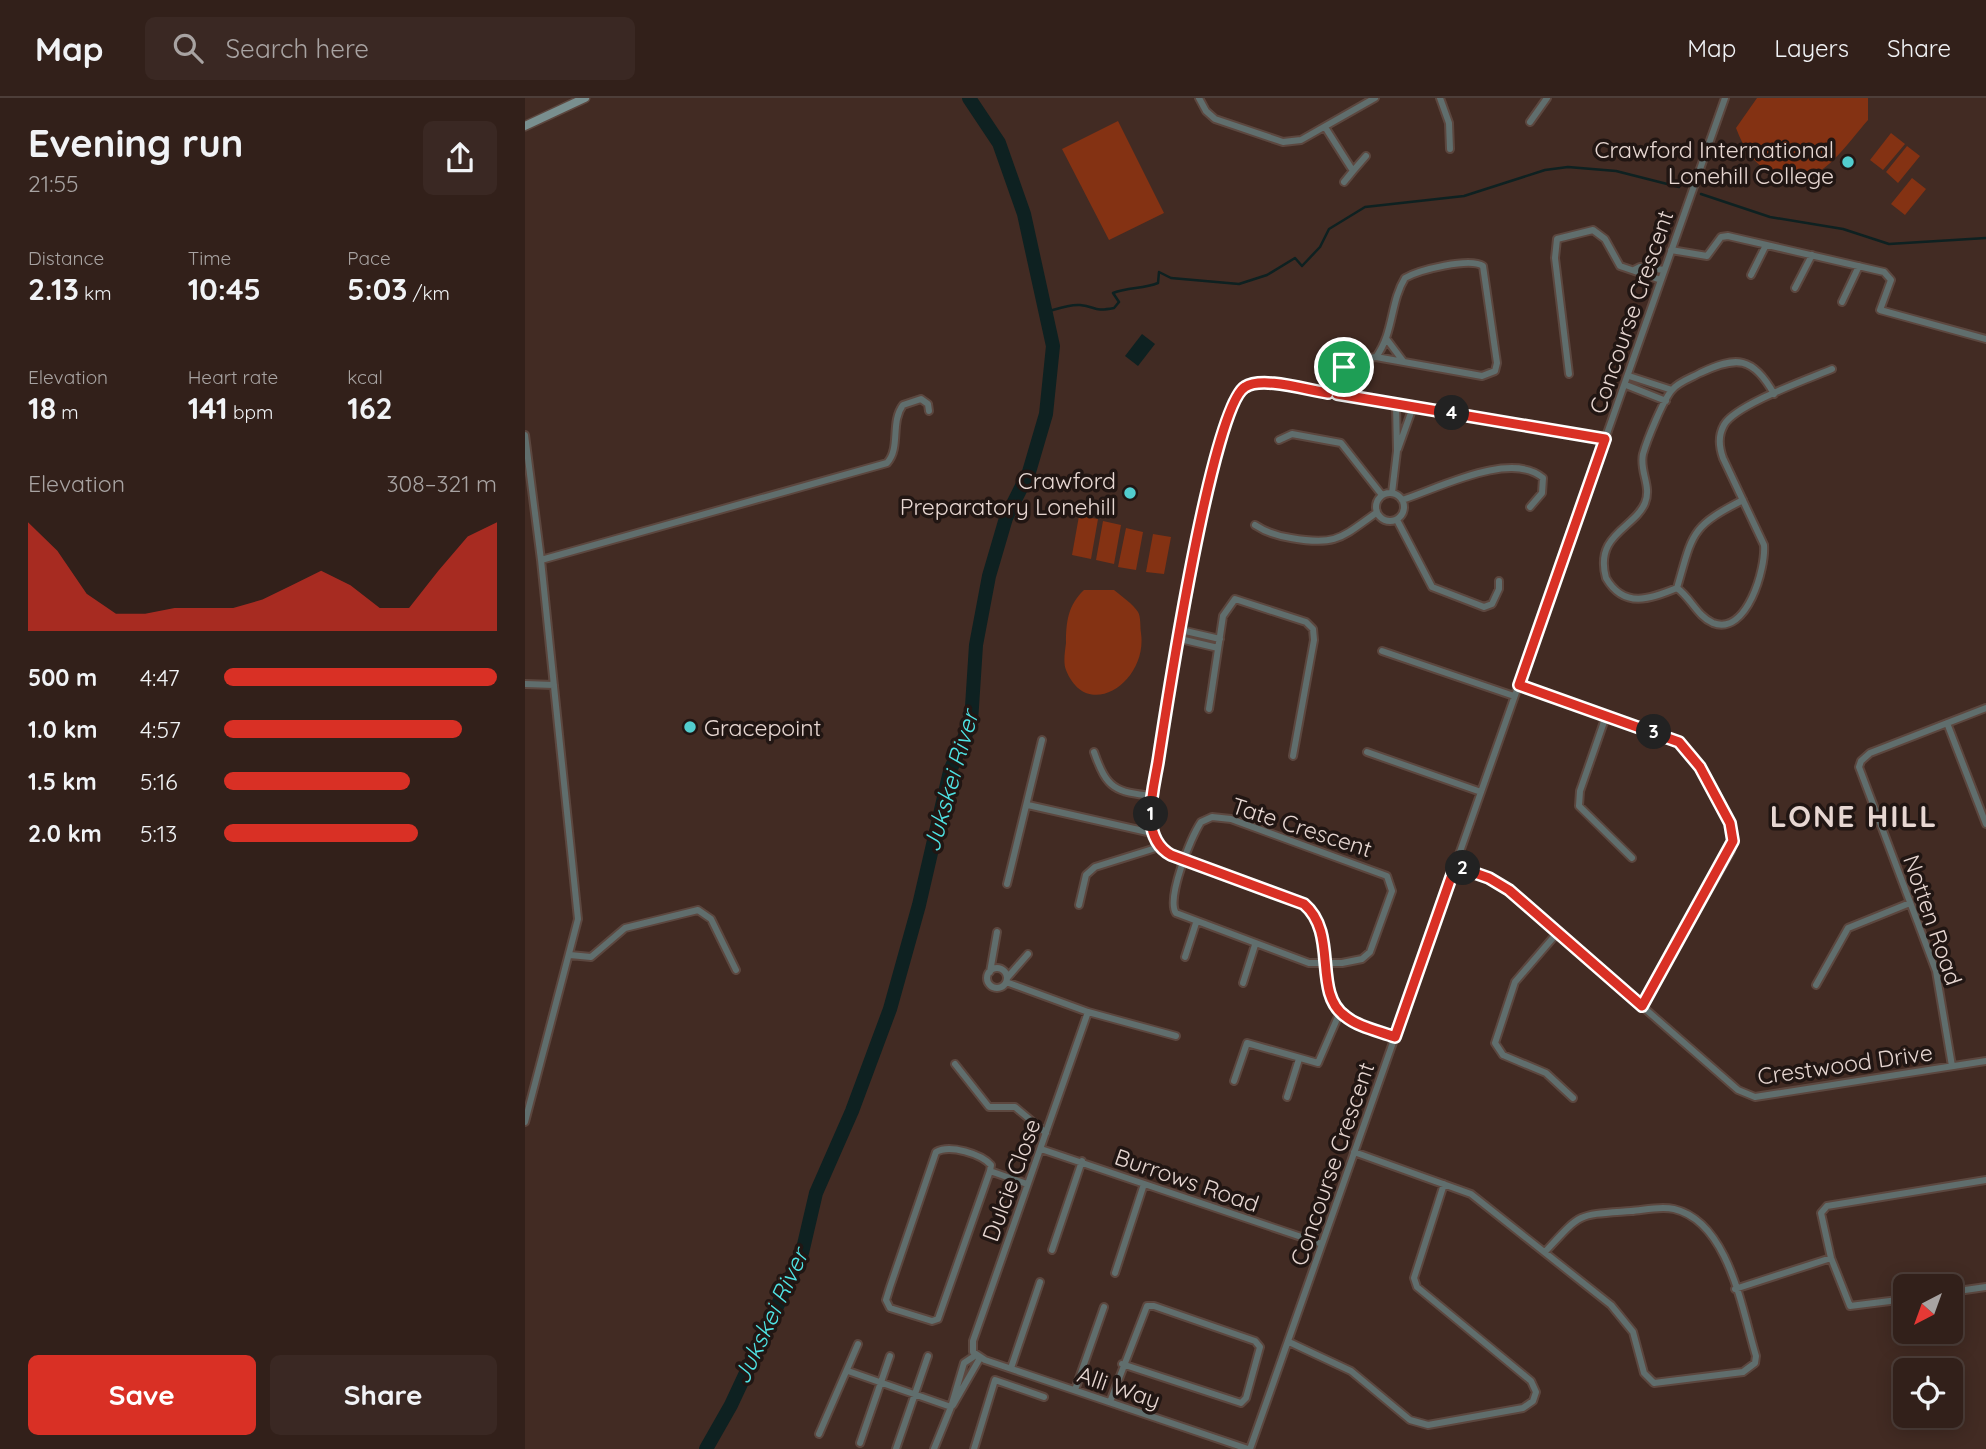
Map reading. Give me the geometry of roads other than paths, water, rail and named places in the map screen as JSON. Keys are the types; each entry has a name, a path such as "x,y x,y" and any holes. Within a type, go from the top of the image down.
{"main road":[{"path":"525,126 585,98"}],"street":[{"path":"1199,98 1206,111 1215,119 1283,142 1295,142 1375,98"},
{"path":"1440,98 1449,123 1450,149"},
{"path":"1529,121 1547,98"},
{"name":"Concourse Crescent","path":"1249,1449 1289,1342 1725,98"},
{"path":"1325,127 1353,171"},
{"path":"1344,182 1366,156"},
{"path":"1569,373 1555,258 1557,239 1593,230 1605,239 1617,263 1661,280"},
{"path":"1671,250 1707,256 1719,239 1728,236 1859,266 1890,276 1879,313 1986,339"},
{"path":"1751,275 1766,245"},
{"path":"1795,288 1812,255"},
{"path":"1328,393 1332,374 1344,367 1376,357 1482,376 1495,371 1497,363 1483,266 1475,262 1462,264 1428,270 1405,278 1400,288 1388,341 1376,357"},
{"path":"1842,302 1859,266"},
{"path":"1634,270 1640,267 1664,270"},
{"path":"1388,341 1403,361"},
{"path":"1743,500 1712,516 1698,528 1678,588 1648,600 1629,599 1611,585 1604,570 1615,533 1644,506 1647,496 1641,462 1672,390 1702,372 1735,360 1762,374 1774,394"},
{"path":"1337,394 1337,382 1344,367"},
{"path":"1678,588 1702,615 1713,623 1730,623 1743,613 1752,598 1765,554 1761,535 1723,458 1719,438 1728,419 1774,394 1832,369"},
{"path":"1629,376 1672,390"},
{"path":"1395,1037 1354,1021 1340,1012 1332,999 1319,922 1304,904 1159,847 1152,833 1153,796 1205,501 1236,394 1245,386 1259,383 1605,439"},
{"path":"1626,385 1666,401"},
{"path":"541,560 887,463 893,450 895,423 903,405 921,399 928,404 929,411"},
{"path":"1392,493 1397,451 1396,404"},
{"path":"1397,451 1413,407"},
{"path":"1279,440 1292,434 1341,443 1382,495"},
{"path":"525,435 541,560 578,913 570,955 525,1122"},
{"path":"1402,500 1506,467 1535,472 1544,480 1540,497 1530,507"},
{"path":"1392,493 1402,500 1403,513 1397,520 1385,521 1376,513 1375,506 1382,495 1392,493"},
{"path":"1255,525 1272,534 1324,543 1338,539 1376,513"},
{"path":"1397,520 1426,580 1436,589 1488,607 1499,589 1499,581"},
{"path":"1209,709 1225,611 1235,599 1300,619 1313,629 1314,640 1293,756"},
{"path":"1181,630 1220,639"},
{"path":"1179,639 1218,648"},
{"path":"1382,651 1514,696"},
{"path":"525,684 554,685"},
{"path":"1519,685 1663,735 1687,748 1700,767 1732,832 1731,850 1642,1006"},
{"path":"1986,708 1947,723 1986,824"},
{"path":"1606,716 1580,791 1579,806 1632,858"},
{"name":"Notten Road","path":"1947,723 1870,753 1861,761 1860,773 1939,983 1952,1066"},
{"path":"1007,884 1042,740"},
{"path":"1094,752 1108,783 1121,792 1153,796"},
{"path":"1367,752 1481,792"},
{"path":"1028,805 1152,833"},
{"name":"Tate Crescent","path":"1186,859 1201,822 1220,817 1343,857 1387,876 1391,891 1370,952 1359,960 1327,962"},
{"path":"1079,905 1089,871 1101,864 1159,847"},
{"path":"1186,859 1172,905 1179,916 1309,963 1327,962"},
{"name":"Crestwood Drive","path":"1455,866 1501,885 1738,1090 1755,1097 1986,1061"},
{"path":"1816,985 1848,928 1910,903"},
{"path":"570,955 591,957 625,928 698,910 711,919 736,970"},
{"path":"1185,957 1196,923"},
{"path":"997,932 987,979 992,986 1000,988 1028,954"},
{"path":"1558,932 1515,982 1495,1043 1503,1055 1546,1073 1573,1098"},
{"path":"1243,983 1255,944"},
{"path":"990,972 998,969 1006,980 1088,1012 1176,1036"},
{"name":"Dulcie Close","path":"978,1357 972,1350 973,1341 1088,1012"},
{"path":"1234,1081 1247,1043 1299,1059 1320,1061 1340,1012"},
{"path":"1287,1097 1299,1059"},
{"path":"954,1064 989,1107 1015,1107 1046,1133"},
{"path":"946,1148 980,1158 989,1162 990,1171 938,1320 932,1321 890,1308 886,1300 936,1152 946,1148"},
{"name":"Burrows Road","path":"1041,1149 1322,1244"},
{"path":"1354,1153 1471,1194 1611,1305 1627,1322 1637,1343 1644,1373 1654,1384 1735,1374 1751,1368 1756,1356 1720,1246 1714,1237 1684,1213 1672,1209 1583,1215 1545,1252"},
{"path":"1052,1250 1082,1161"},
{"path":"990,1171 1027,1184"},
{"path":"1893,1301 1850,1306 1831,1258 1821,1217 1827,1206 1986,1180"},
{"path":"1115,1273 1144,1184"},
{"path":"1289,1342 1351,1371 1418,1424 1428,1425 1523,1408 1532,1401 1536,1392 1531,1381 1417,1287 1414,1278 1444,1184"},
{"path":"1735,1289 1831,1258"},
{"path":"1011,1368 1041,1282"},
{"path":"1963,1290 1986,1287"},
{"path":"1109,1402 1122,1364 1143,1312 1150,1306 1255,1341 1261,1347 1246,1398 1241,1403 1122,1364"},
{"path":"1075,1390 1104,1307"},
{"path":"819,1434 858,1344"},
{"path":"860,1443 890,1356"},
{"path":"896,1449 928,1356"},
{"path":"951,1407 969,1382 978,1357"},
{"path":"934,1449 951,1407 964,1363 978,1357"},
{"name":"Alli Way","path":"978,1357 1249,1449"},
{"path":"848,1371 951,1407"},
{"path":"974,1449 995,1380 1044,1397"}],"water":[{"path":"1142,334 1155,344 1138,366 1125,356"}],"waterway":[{"name":"Jukskei River","path":"706,1449 731,1405 802,1253 816,1193 852,1111 890,1009 919,905 950,771 971,722 976,645 989,576 1006,518 1029,472 1046,414 1053,346 1024,214 999,143 969,98"},
{"path":"1046,312 1076,305 1098,309 1114,308 1119,302 1113,293 1158,283 1159,272 1171,278 1239,284 1267,275 1295,258 1302,266 1320,247 1329,229 1365,207 1464,196 1545,170 1568,167 1616,171 1679,187"},
{"path":"1701,194 1770,217 1843,229 1889,244 1986,238"}],"place":[{"name":"Crawford International Lonehill College","path":"1848,162"},
{"name":"Crawford Preparatory Lonehill","path":"1130,493"},
{"name":"Gracepoint","path":"690,727"}],"district":[{"name":"LONE HILL","path":"1854,816"}]}
